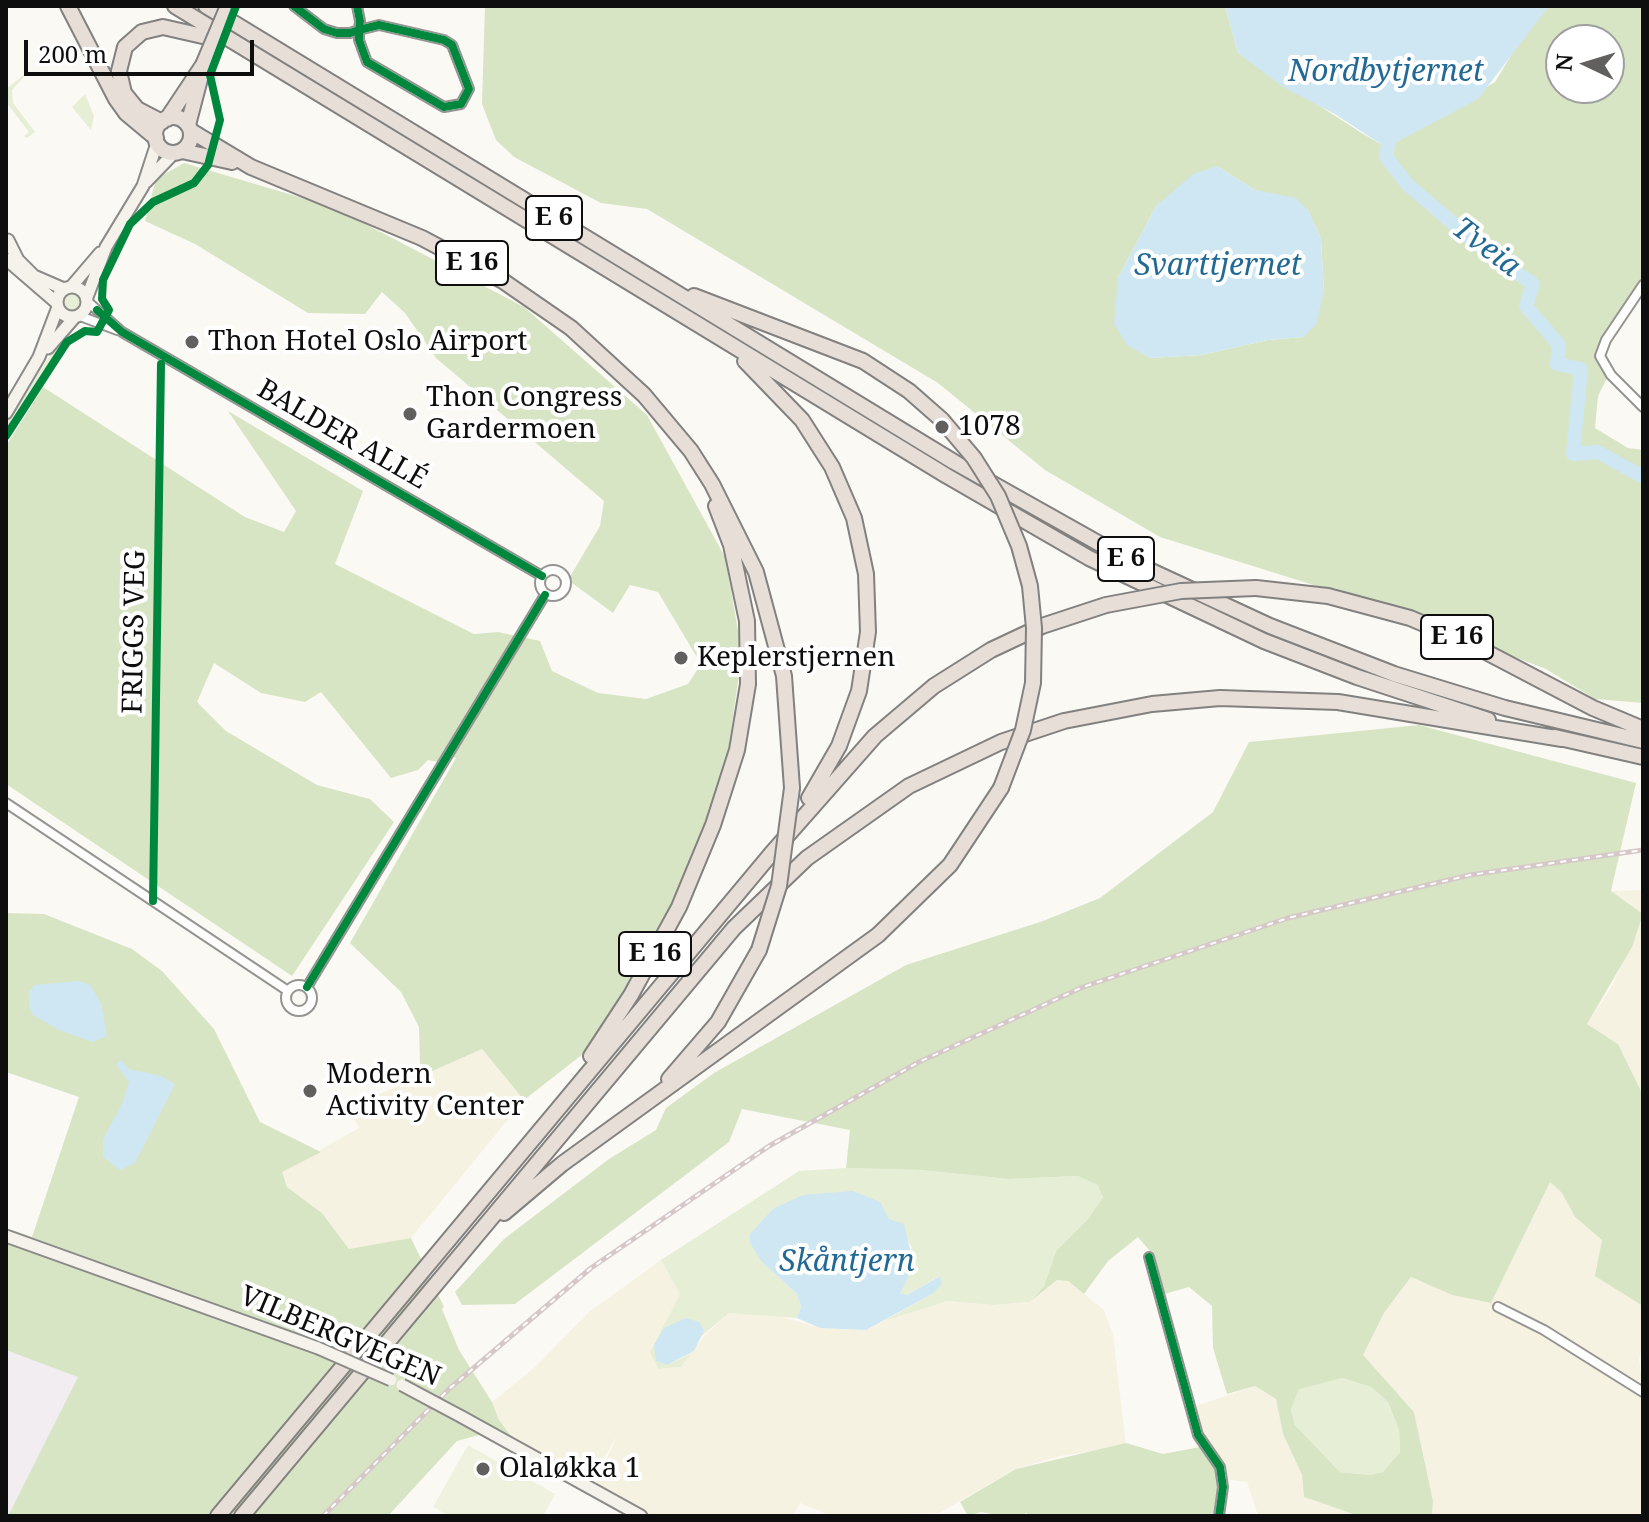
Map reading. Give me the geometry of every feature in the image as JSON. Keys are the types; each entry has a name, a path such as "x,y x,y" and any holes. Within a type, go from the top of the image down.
{"highway":[{"path":"68,6 116,99 126,113 157,141 164,120 203,65"},
{"name":"E 6","path":"175,6 1006,512 1166,597 1357,677 1459,711 1643,757"},
{"name":"E 6","path":"206,6 1013,497 1173,583 1294,636 1394,674 1518,711 1643,741"},
{"path":"178,152 190,142 203,65 228,6"},
{"name":"E 6","path":"164,120 137,109 122,86 122,53 134,37 148,29 173,27 247,49"},
{"name":"E 16","path":"164,120 181,119 251,167 422,238 503,281 592,345 660,413 691,451 722,500 763,592 784,676 792,788 783,866 759,950 718,1022 648,1102"},
{"name":"E 16","path":"157,141 164,151 251,167"},
{"name":"E 16","path":"463,1251 474,1246 509,1209 554,1170 841,964 899,917 961,851 1001,788 1023,730 1033,683 1034,628 1030,586 1014,531 998,496 974,458 942,420 909,391 863,361 653,278"},
{"name":"E 16","path":"717,337 780,395 823,450 854,518 866,574 866,653 850,719 830,765 771,854"},
{"name":"E 16","path":"522,1152 526,1136 574,1080 616,1020 664,936 713,825 741,731 748,684 748,642 737,567 725,526 706,486 660,413"},
{"name":"E 16","path":"218,1516 771,854 875,736 934,686 1015,638 1106,605 1181,591 1256,588 1328,596 1410,618 1469,643 1574,699 1643,729"},
{"name":"E 16","path":"242,1516 705,962 771,891 807,858 872,809 952,763 1064,721 1152,704 1220,698 1338,702 1562,739"}],"main road":[{"path":"6,413 39,357 57,305 68,288 106,247 143,186 157,141"},
{"path":"143,186 178,152"},
{"path":"7,238 18,260 34,276 68,288 79,288 88,299"},
{"path":"39,357 77,317 88,299 106,247"},
{"path":"6,259 66,316 77,317"},
{"name":"VILBERGVEGEN","path":"6,1236 318,1348 397,1382 641,1516"}],"street":[{"path":"294,6 324,29 337,33 359,30 379,25 444,40 452,45 468,95 461,104 444,107 367,62 359,30 357,6"},
{"path":"1643,285 1600,351 1601,361 1611,375 1643,407"},
{"name":"BALDER ALLÉ","path":"88,299 122,332"},
{"name":"BALDER ALLÉ","path":"77,317 122,332 542,576"},
{"path":"549,570 558,571 566,581 561,594 545,595 540,588 542,576 549,570"},
{"path":"307,987 545,595"},
{"path":"6,803 288,991"},
{"path":"295,985 307,987 313,997 304,1010 289,1006 288,991 295,985"},
{"path":"1149,1257 1198,1435 1220,1467 1223,1487 1219,1516"},
{"path":"1498,1307 1544,1330 1643,1392"}],"shaded area":[{"path":"1643,890 1643,914 1611,891"},
{"path":"1643,917 1643,1095 1618,1044 1587,1024 1612,986"},
{"path":"482,1049 524,1100 411,1238 350,1250 322,1213 287,1187 281,1172 359,1128 348,1108"},
{"path":"1550,1181 1562,1193 1575,1217 1602,1240 1634,1298 1643,1306 1643,1344 1639,1358 1643,1390 1643,1516 1432,1516 1433,1501 1414,1412 1362,1355 1384,1313 1411,1277 1452,1295 1491,1303"},
{"path":"661,1260 680,1294 650,1352 661,1369 681,1367 705,1335 729,1313 773,1314 820,1328 866,1330 903,1312 947,1301 993,1305 1030,1302 1057,1280 1068,1281 1104,1310 1113,1334 1126,1446 1060,1456 1016,1469 939,1513 831,1516 800,1503 793,1516 633,1516 592,1491 617,1436 592,1478 530,1447 521,1450 491,1407 492,1402 534,1368 589,1312"},
{"path":"6,1350 79,1376 8,1516 6,1516"},
{"path":"1255,1386 1276,1399 1283,1434 1302,1475 1304,1497 1359,1516 1258,1516 1247,1482 1224,1479 1201,1439 1193,1407"}],"green space":[{"path":"485,6 1225,6 1238,53 1360,132 1382,145 1391,145 1495,82 1521,39 1549,6 1643,6 1643,285 1624,312 1605,352 1608,376 1598,396 1595,428 1628,448 1643,450 1643,703 1595,699 1546,669 1335,588 1323,588 1160,537 1045,470 938,383 647,209 601,203 514,157 496,140 482,104","holes":["1217,166 1255,190 1308,210 1321,239 1324,291 1303,337 1268,340 1201,355 1150,358 1118,278 1156,206"]},
{"path":"29,71 12,90 13,103 35,132 27,138 24,136 29,132 6,102 6,89"},
{"path":"85,94 94,116 91,130 72,107"},
{"path":"184,163 333,207 524,307 647,415 725,557 742,653 724,779 669,918 597,1043 524,1100 482,1049 428,1073 420,1065 419,1027 401,992 350,943 456,758 441,755 438,762 428,760 418,770 391,778 321,692 305,702 261,693 214,663 197,702 226,731 317,785 370,799 394,822 292,976 6,784 6,446 43,387 245,517 284,532 296,511 228,411 363,491 335,564 474,634 498,632 540,641 552,671 598,693 646,699 688,684 701,664 658,592 630,585 613,613 568,580 600,526 604,501 436,358 405,313 382,292 365,314 308,313 195,244 145,221 156,179"},
{"path":"72,294 81,303 72,312 63,303"},
{"path":"61,339 64,344 6,433 6,422"},
{"path":"1419,725 1636,783 1611,891 1643,914 1632,947 1587,1024 1618,1044 1643,1095 1643,1306 1595,1276 1602,1240 1575,1217 1562,1193 1550,1182 1491,1303 1452,1295 1411,1277 1384,1313 1363,1355 1414,1412 1433,1501 1432,1516 1359,1516 1304,1497 1302,1475 1283,1434 1276,1399 1255,1386 1227,1394 1213,1348 1212,1306 1189,1287 1161,1295 1154,1256 1138,1237 1108,1261 1084,1294 1068,1281 1057,1280 1031,1301 1044,1286 1056,1251 1088,1219 1103,1197 1098,1185 1078,1176 1009,1179 920,1170 846,1168 850,1130 742,1109 729,1142 515,1304 462,1305 455,1292 504,1239 609,1159 656,1130 666,1108 714,1073 906,965 1043,921 1100,898 1213,812 1249,742","holes":["1342,1378 1371,1387 1388,1402 1399,1430 1400,1452 1383,1472 1370,1475 1340,1472 1295,1425 1291,1410 1299,1389"]},
{"path":"6,913 44,914 132,949 162,971 214,1029 260,1122 321,1152 282,1172 287,1187 322,1213 349,1249 411,1238 444,1307 442,1309 459,1350 492,1402 498,1418 521,1450 483,1434 457,1441 388,1516 8,1516 78,1377 6,1350 6,1228 32,1237 79,1097 6,1072"},
{"path":"846,1168 920,1170 1009,1179 1078,1176 1099,1185 1103,1197 1088,1219 1056,1251 1044,1286 1030,1302 993,1305 947,1301 884,1321 932,1294 939,1276 907,1295 899,1293 912,1248 907,1239 761,1261 797,1294 801,1307 797,1318 729,1313 667,1365 692,1353 681,1367 658,1369 650,1352 680,1294 661,1260 799,1171"},
{"path":"1342,1378 1371,1387 1388,1402 1399,1430 1400,1452 1383,1472 1370,1475 1340,1472 1295,1425 1291,1410 1299,1388"},
{"path":"1126,1443 1163,1454 1205,1446 1224,1479 1221,1516 1035,1516 1025,1513 1024,1516 1003,1516 981,1512 968,1516 960,1502 1016,1469"},
{"name":"Olaløkka 1","path":"468,1445 555,1494 543,1516 449,1516 433,1507"}],"water":[{"name":"Nordbytjernet","path":"1225,6 1549,6 1478,99 1391,145 1382,145 1335,114 1283,87 1238,53"},
{"name":"Svarttjernet","path":"1217,166 1255,190 1296,198 1308,210 1321,239 1324,291 1316,325 1303,337 1268,340 1201,355 1150,358 1127,345 1114,324 1118,278 1156,206 1193,174"},
{"path":"78,981 90,985 101,1003 107,1036 93,1042 59,1030 33,1015 29,1007 29,991 35,985"},
{"path":"121,1060 129,1069 161,1076 175,1084 135,1163 120,1170 103,1157 103,1139 122,1104 129,1082 116,1064"},
{"name":"Skåntjern","path":"853,1191 880,1202 889,1219 904,1224 912,1258 908,1278 900,1293 907,1295 940,1276 942,1284 932,1294 866,1330 820,1328 797,1318 801,1307 797,1294 761,1261 750,1243 750,1234 773,1209 803,1195"},
{"path":"686,1318 699,1322 704,1331 694,1351 667,1365 656,1361 654,1345 664,1328"}],"waterway":[{"name":"Tveia","path":"1388,145 1386,157 1408,185 1484,250 1533,284 1526,306 1559,345 1557,364 1581,369 1573,454 1598,452 1643,477"}],"railway":[{"path":"323,1516 449,1389 591,1268 769,1146 919,1062 1083,987 1288,918 1470,875 1643,850"}],"cycle path":[{"path":"6,436 67,342 85,331 97,332 109,310 102,299 103,280 130,224 153,202 194,183 208,165 220,120 210,75 236,6"},
{"path":"294,6 324,29 337,33 350,33 359,30 379,25 444,40 452,45 469,89 461,104 444,107 367,62 359,40 359,30 360,21 357,6"},
{"path":"97,310 122,332 542,576"},
{"name":"FRIGGS VEG","path":"153,901 161,364"},
{"path":"307,987 545,595"},
{"path":"1149,1257 1198,1435 1220,1467 1223,1487 1219,1516"}],"place":[{"name":"Thon Hotel Oslo Airport","path":"192,342"},
{"name":"Thon Congress Gardermoen","path":"410,414"},
{"name":"1078","path":"942,427"},
{"name":"Keplerstjernen","path":"681,658"},
{"name":"Modern Activity Center","path":"310,1091"},
{"name":"Olaløkka 1","path":"483,1469"}]}
